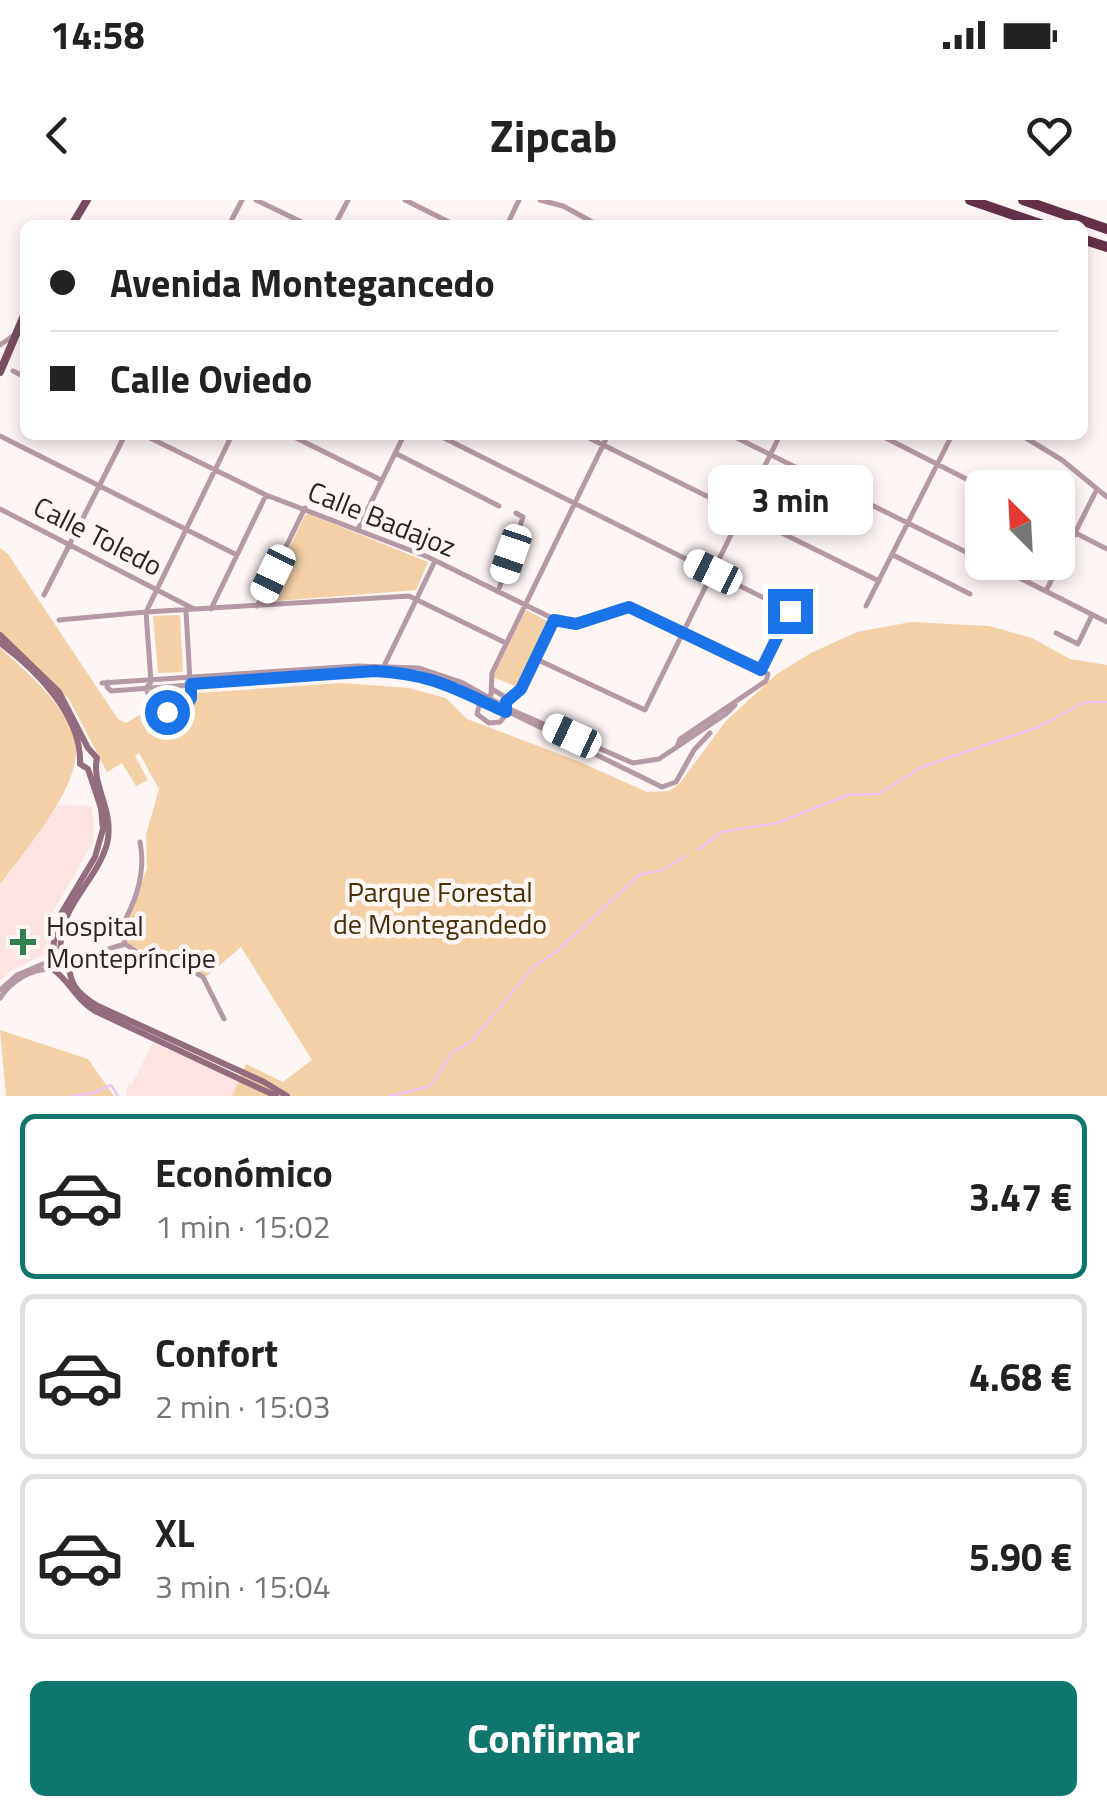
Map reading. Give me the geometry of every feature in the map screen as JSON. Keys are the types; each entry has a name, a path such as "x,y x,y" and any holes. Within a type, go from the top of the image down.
{"highway":[{"path":"970,200 1028,220"},
{"path":"1024,200 1081,220"}],"main road":[{"path":"0,372 20,324"}],"street":[{"path":"256,200 298,220"},
{"path":"404,200 445,220"},
{"path":"540,200 563,206 589,220"},
{"path":"0,345 15,334"},
{"path":"13,371 20,374"},
{"path":"0,436 237,556"},
{"path":"44,595 123,440"},
{"name":"Calle Badajoz","path":"154,440 266,495 435,561 554,620"},
{"path":"186,611 191,682 188,705 176,712 157,707 148,685 146,612 230,440"},
{"path":"300,440 382,480"},
{"path":"358,528 402,440"},
{"path":"448,440 790,611 761,670"},
{"path":"594,440 879,581"},
{"path":"507,710 622,760 640,763 659,760 678,747 680,739 769,676 629,607 576,624 554,620 521,689 506,702 507,710 496,724 477,714 492,689 492,673 506,643 606,440"},
{"path":"742,440 965,551"},
{"path":"536,658 644,710 777,440"},
{"path":"890,440 965,478"},
{"path":"866,606 950,440"},
{"path":"1029,440 1062,460 1107,498"},
{"path":"395,453 499,506"},
{"path":"1097,489 1075,533 1107,549"},
{"path":"211,609 266,495"},
{"path":"257,606 305,508"},
{"name":"Calle Toledo","path":"0,509 197,610"},
{"path":"498,592 524,517 516,513"},
{"path":"892,555 970,594"},
{"path":"384,666 435,561"},
{"path":"1024,580 1107,622"},
{"path":"1046,591 1052,580"},
{"path":"59,620 409,596 506,643"},
{"name":"Calle Toledo","path":"176,611 178,600"},
{"path":"1056,633 1078,644 1092,615"},
{"path":"0,635 59,692 97,758 91,767 103,830 95,858 62,912 55,933 78,1000 276,1096"},
{"path":"0,643 55,697 74,729 82,754 80,764 91,767"},
{"path":"105,683 148,685 384,666 441,674 484,699"},
{"path":"191,682 403,672 452,684 668,787 676,782 688,759 710,732"},
{"path":"492,689 510,697"},
{"path":"678,747 688,759"},
{"path":"82,754 91,752"},
{"path":"634,773 640,763"},
{"path":"140,842 144,868 130,913 121,927 126,944 145,958 188,968 203,977 224,1019"},
{"path":"0,994 16,976 126,944"},
{"path":"62,962 74,986 92,1002 287,1096"}],"shaded area":[{"path":"58,805 91,806 93,842 50,917 46,954 0,980 0,886"},
{"path":"153,1043 239,1081 232,1096 126,1096 128,1084 132,1084"}],"green space":[{"path":"305,515 428,562 416,590 264,602"},
{"name":"Parque Forestal de Montegandedo","path":"0,548 8,554 118,719 126,723 149,709 180,718 190,710 198,693 341,683 409,688 446,698 467,719 647,792 669,791 679,784 726,721 777,674 857,632 911,622 989,626 1032,638 1070,659 1107,665 1107,1096 232,1096 246,1064 283,1082 312,1060 241,947 207,976 152,957 126,942 125,925 147,869 146,835 159,789 139,753 135,756 148,780 136,786 122,763 107,772 69,699 0,632"},
{"path":"526,610 549,622 517,687 493,677"},
{"path":"180,615 183,672 158,673 153,616"},
{"path":"0,648 59,709 74,738 76,752 58,804 0,885"},
{"path":"0,1030 88,1059 114,1096 6,1096"}],"waterway":[{"path":"698,850 721,832 777,823 848,795 878,794 922,767 1038,727 1085,702 1107,702"},
{"path":"389,1096 433,1083 452,1053 472,1041 533,967 556,952 639,875 662,870 686,856"},
{"path":"72,1096 111,1085 118,1096"}],"place":[{"name":"Hospital Montepríncipe","path":"23,942"}],"route":[{"path":"167,712 186,708 191,684 375,671 403,672 452,684 506,712 506,702 521,689 554,620 576,624 629,607 761,670 790,611"}]}
